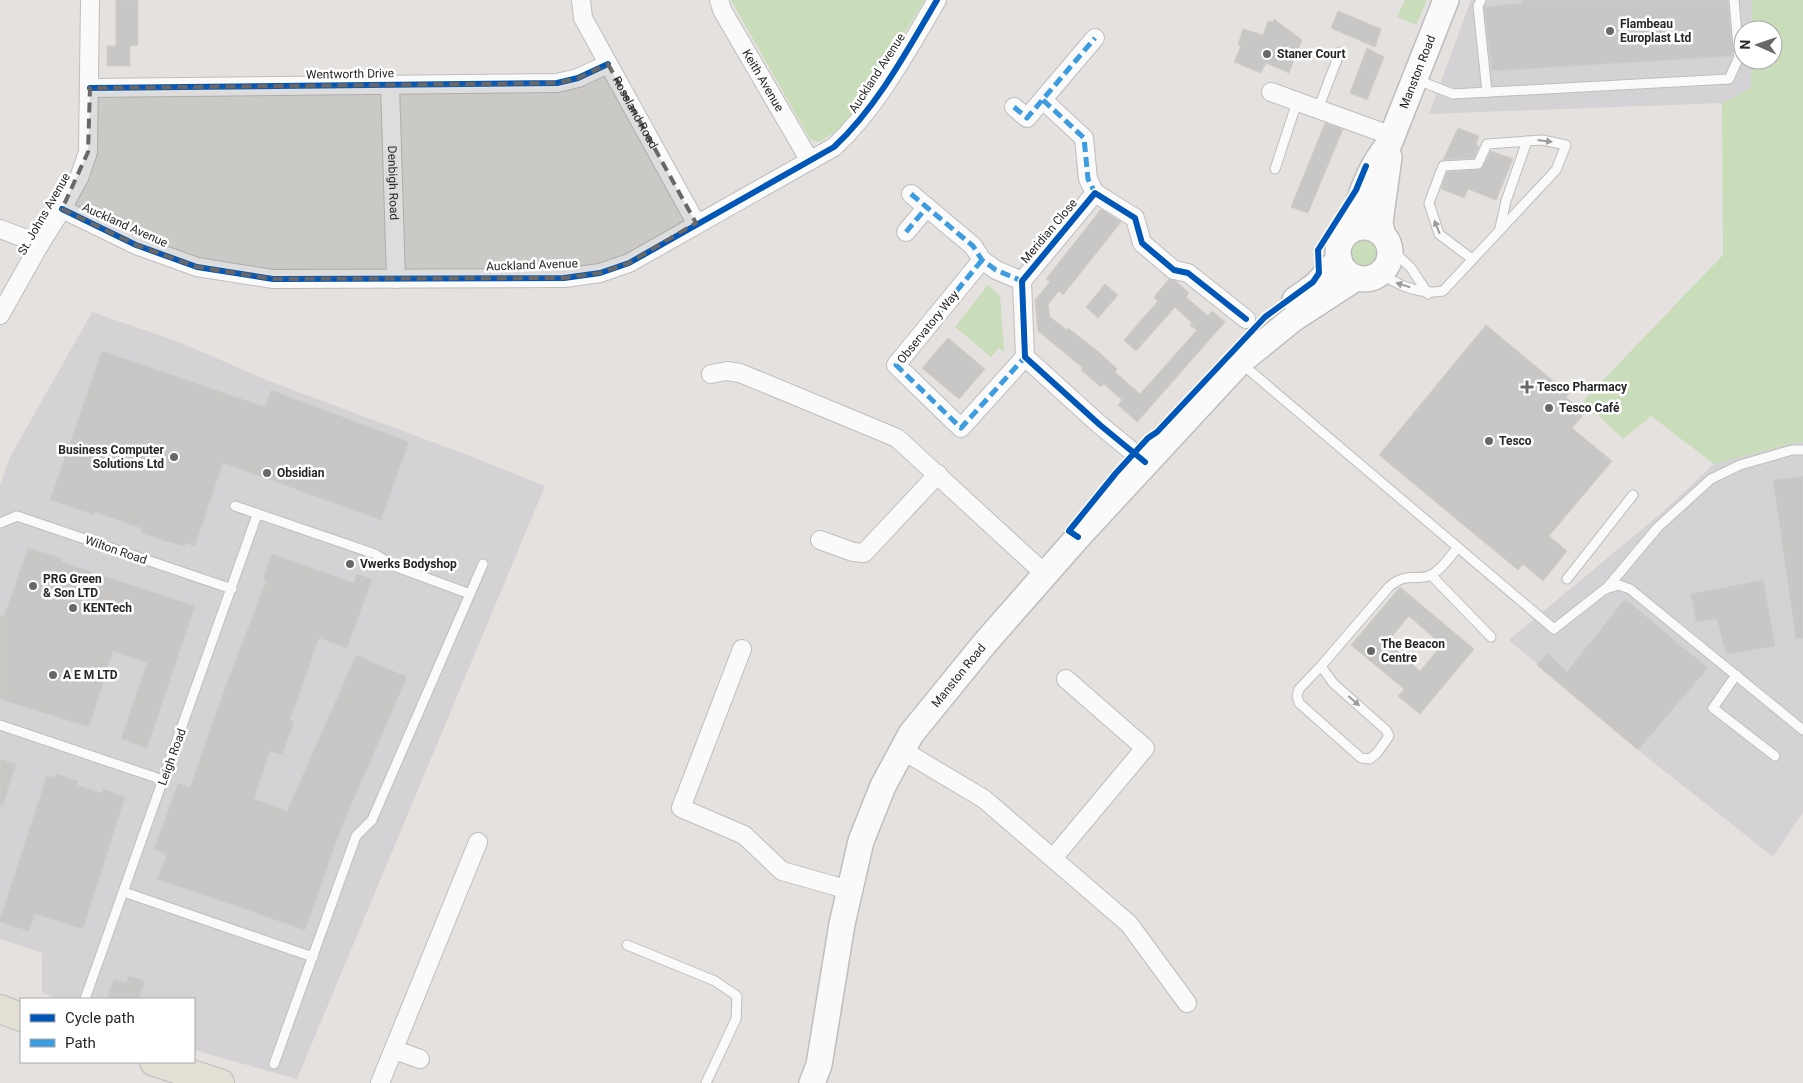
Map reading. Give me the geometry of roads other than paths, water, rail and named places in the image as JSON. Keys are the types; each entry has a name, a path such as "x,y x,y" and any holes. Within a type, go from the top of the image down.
{"main road":[{"name":"Manston Road","path":"1240,362 1257,330 1316,285 1339,259 1340,242 1352,229 1355,216 1378,158 1390,140 1446,0"},
{"name":"Manston Road","path":"818,1077 849,890 861,841 871,813 911,734 985,643 1045,574 1145,462 1240,362 1293,319 1368,276 1388,262 1386,241 1380,222 1389,168 1390,140"},
{"path":"1352,229 1368,227 1386,241"},
{"path":"1339,259 1347,273 1368,276"},
{"path":"0,1009 20,1016"},
{"path":"157,1063 206,1081"}],"street":[{"name":"St. Johns Avenue","path":"0,315 79,178 88,152 90,0"},
{"name":"Rossland Road","path":"581,0 583,18 696,223"},
{"name":"Keith Avenue","path":"719,0 722,10 810,161"},
{"name":"Auckland Avenue","path":"62,209 136,245 197,267 273,280 564,278 600,273 629,263 696,223 834,147 871,106 937,0"},
{"path":"1014,107 1027,118 1094,38"},
{"name":"Wentworth Drive","path":"90,88 557,82 578,78 608,64"},
{"name":"Denbigh Road","path":"390,85 396,279"},
{"path":"1271,92 1318,109 1390,140"},
{"path":"1043,100 1084,138 1088,178 1095,193 1135,218 1142,242 1170,267 1188,273 1246,319"},
{"name":"Meridian Close","path":"1025,357 1022,281 1095,193"},
{"name":"Meridian Close","path":"911,194 973,246 982,260 996,270 1022,281"},
{"path":"906,232 927,207"},
{"path":"0,229 40,244"},
{"name":"Observatory Way","path":"982,260 896,365 961,428 1025,357"},
{"path":"1025,357 1100,425 1145,462"},
{"path":"711,374 727,370 740,373 897,438 1045,574"},
{"path":"820,540 853,552 864,553 938,474"},
{"path":"742,650 681,808 744,835 782,871 849,890"},
{"path":"1054,857 1145,748 1066,679"},
{"path":"902,750 984,799 1054,857 1129,924 1187,1003"},
{"path":"380,1083 478,842"},
{"path":"395,1050 420,1059"}],"lane":[{"path":"1481,0 1478,6 1487,92"},
{"path":"1415,78 1453,94 1729,79 1739,57 1734,0"},
{"path":"1318,109 1340,52"},
{"path":"1275,169 1298,102"},
{"path":"1368,276 1428,294 1443,291 1556,170 1566,145 1542,140 1487,144 1478,164 1443,166 1429,203 1439,234 1472,259"},
{"path":"1500,228 1506,201 1527,141"},
{"path":"1386,241 1411,268 1428,294"},
{"path":"1240,362 1554,630 1605,589 1658,527 1711,479 1740,465 1792,450 1803,450"},
{"path":"1567,579 1633,496"},
{"path":"235,506 375,554 391,564 470,594"},
{"name":"Leigh Road","path":"85,998 257,515"},
{"name":"Wilton Road","path":"0,523 17,516 232,589"},
{"path":"1321,666 1333,683 1386,730 1389,736 1386,742 1370,759 1361,758 1299,703 1297,696 1299,689 1399,578 1431,575 1443,566 1457,548"},
{"path":"274,1064 356,836 372,820 483,564"},
{"path":"1431,575 1491,637"},
{"path":"1605,589 1618,585 1630,589 1803,730"},
{"path":"1736,675 1713,708 1775,756"},
{"path":"0,725 163,780"},
{"path":"124,892 313,957"},
{"path":"627,946 715,981 737,996 736,1019 706,1083"}],"place":[{"name":"Flambeau Europlast Ltd","path":"1610,31"},
{"name":"Staner Court","path":"1267,54"},
{"name":"Tesco Pharmacy","path":"1527,387"},
{"name":"Tesco Café","path":"1549,408"},
{"name":"Tesco","path":"1489,441"},
{"name":"Business Computer Solutions Ltd","path":"174,457"},
{"name":"Obsidian","path":"267,473"},
{"name":"Vwerks Bodyshop","path":"350,564"},
{"name":"PRG Green & Son LTD","path":"33,586"},
{"name":"KENTech","path":"73,608"},
{"name":"The Beacon Centre","path":"1371,651"},
{"name":"A E M LTD","path":"53,675"}]}
